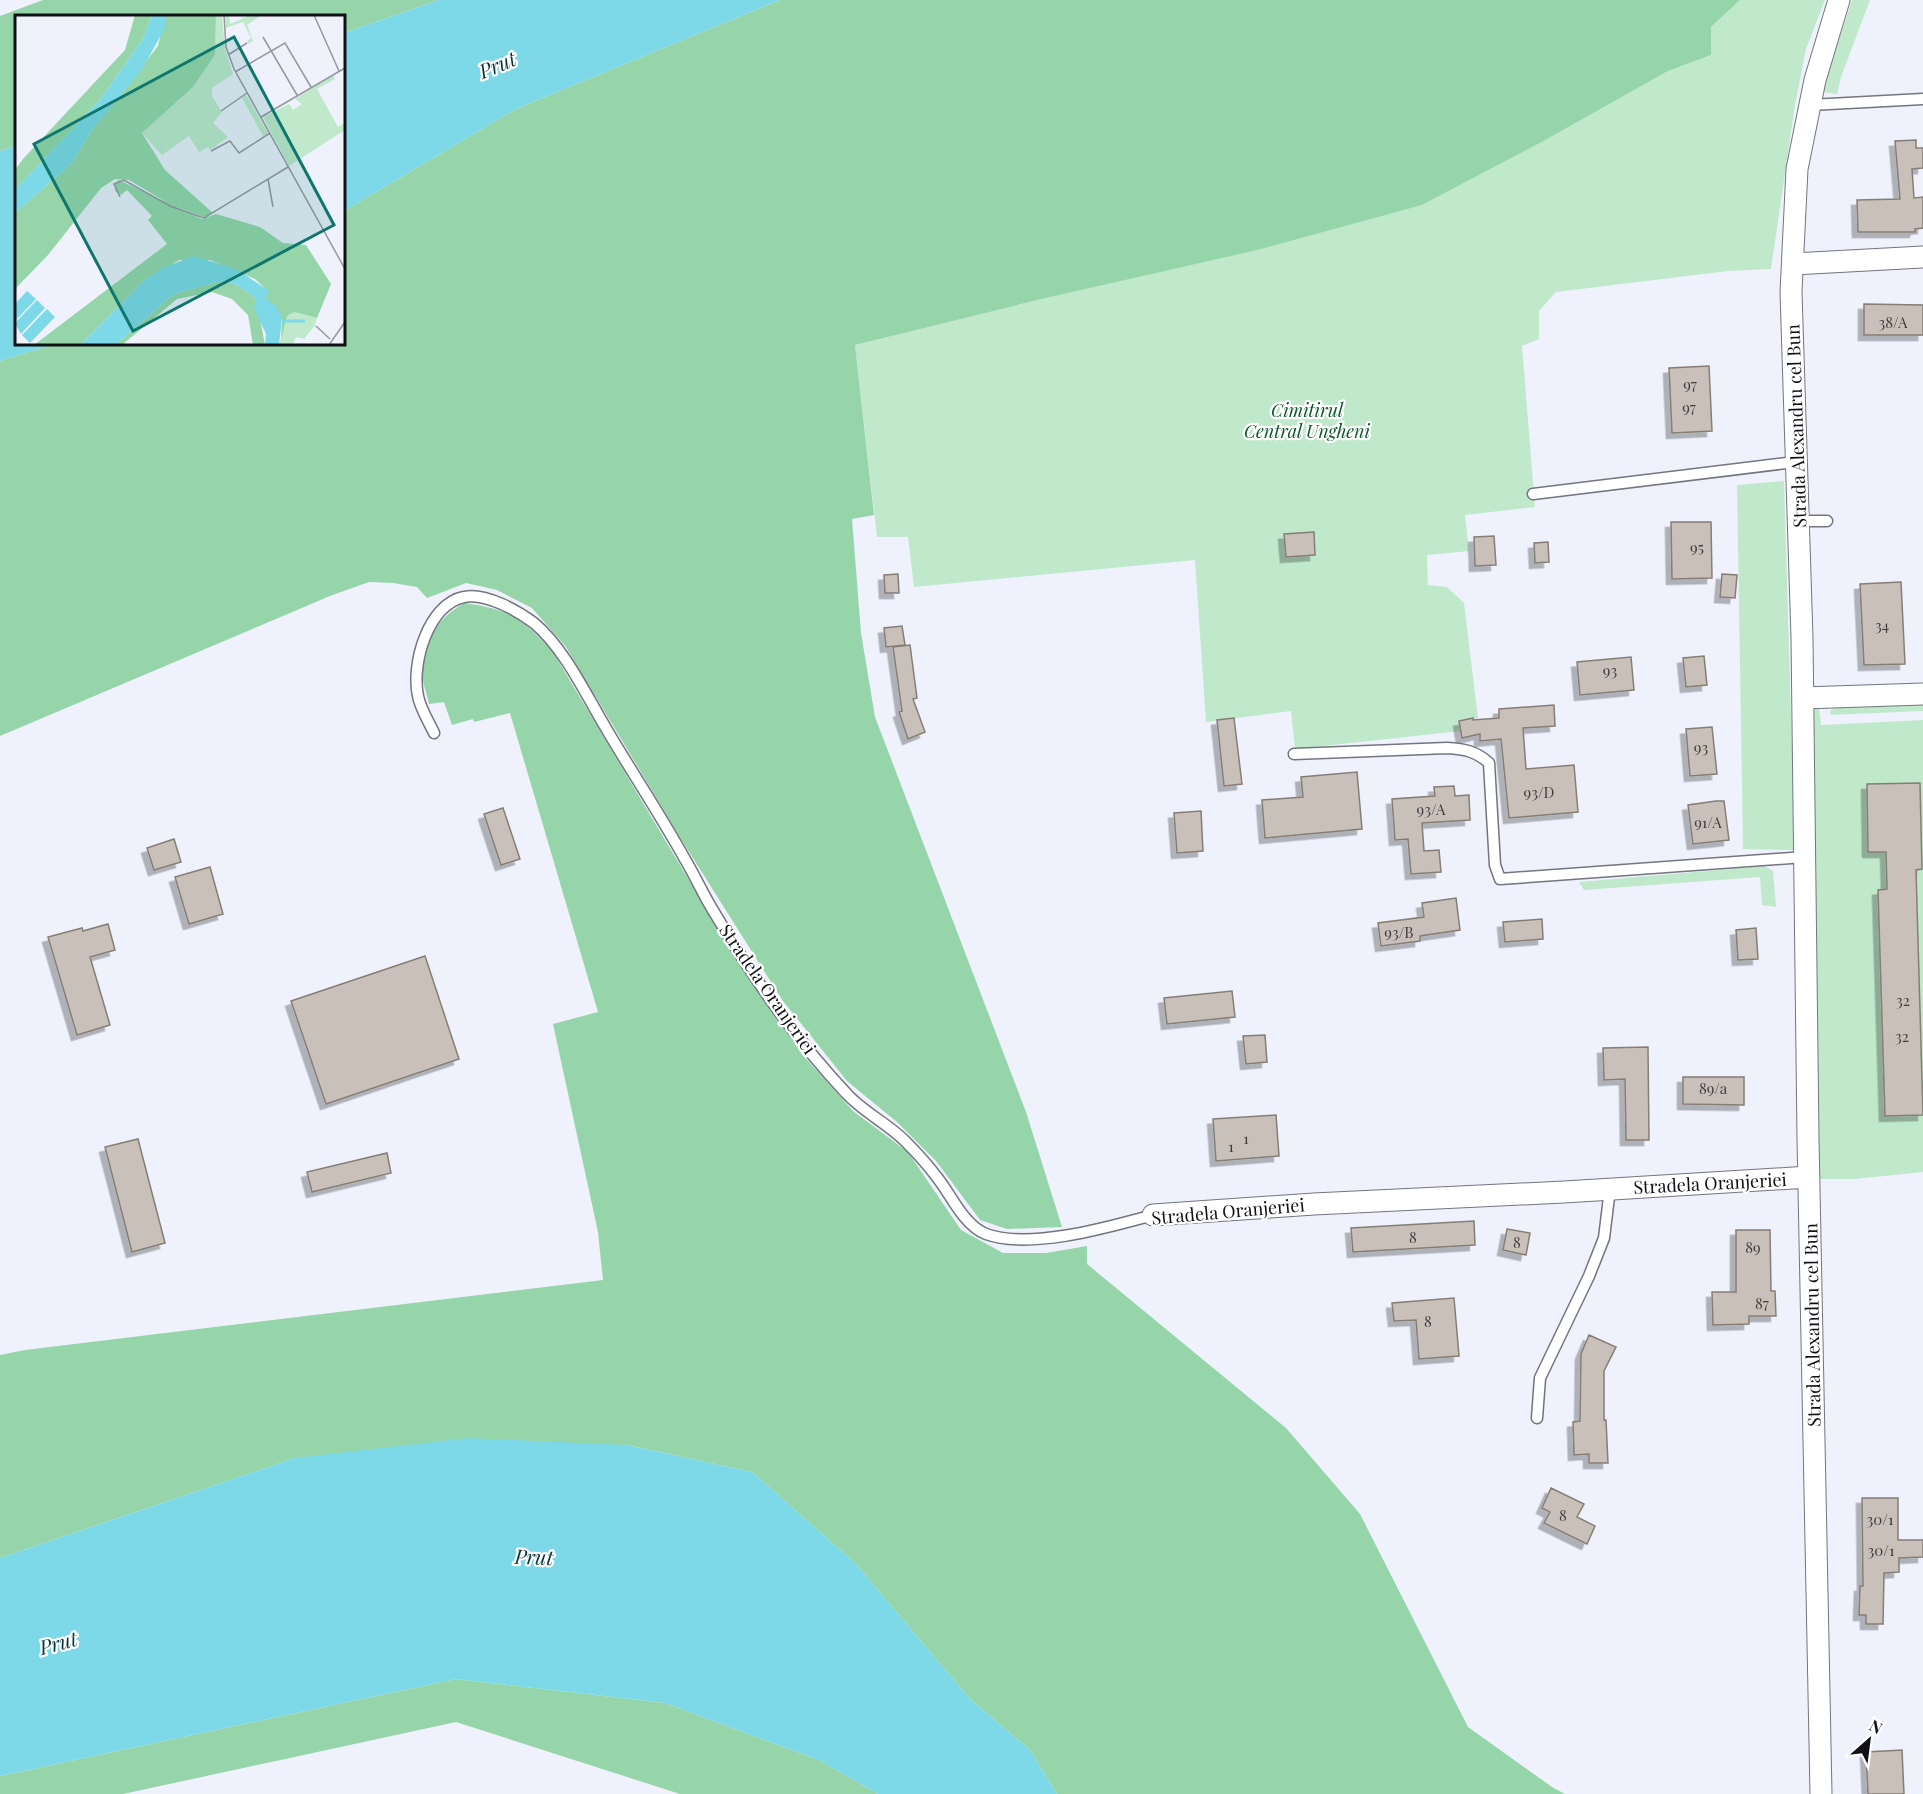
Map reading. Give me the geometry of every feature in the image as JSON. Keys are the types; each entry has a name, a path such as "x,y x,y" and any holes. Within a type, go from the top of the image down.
{"street":[{"name":"Strada Alexandru cel Bun","path":"1821,1794 1809,1177 1803,698 1791,292 1797,169 1826,39 1839,0"},
{"path":"1792,264 1923,257"},
{"path":"1803,698 1923,693"},
{"name":"Stradela Oranjeriei","path":"1153,1215 1314,1203 1809,1177"}],"lane":[{"path":"1810,105 1923,99"},
{"path":"1533,494 1795,462"},
{"path":"1799,521 1827,521"},
{"name":"Stradela Oranjeriei","path":"434,734 418,696 418,662 425,635 439,614 454,601 466,596 502,603 536,624 564,657 686,860 714,912 779,1011 809,1051 848,1095 903,1139 937,1177 969,1221 982,1232 1002,1238 1026,1239 1065,1235 1153,1215"},
{"path":"1294,754 1447,748 1465,749 1480,755 1489,764 1495,865 1500,879 1805,857"},
{"name":"Stradela Oranjeriei","path":"1538,1418 1540,1378 1589,1276 1604,1238 1610,1189"}],"green space":[{"path":"43,0 439,0 345,33 345,15 15,15 15,146 0,151 0,16"},
{"path":"780,0 1740,0 1711,27 1711,55 1668,71 1540,143 1422,205 1257,250 1050,297 855,345 874,515 852,519 861,633 875,717 1026,1112 1062,1227 1007,1229 980,1220 936,1161 897,1122 847,1081 783,1001 681,839 566,647 532,608 497,590 466,583 427,598 417,587 369,582 330,596 0,736 0,361 51,345 345,345 345,210 516,109"},
{"name":"Cimitirul Central Ungheni","path":"1740,0 1825,0 1806,49 1795,105 1771,269 1728,271 1556,292 1539,311 1539,339 1522,346 1535,507 1465,515 1469,551 1427,555 1428,585 1447,587 1464,603 1478,718 1459,721 1461,731 1295,749 1291,711 1206,722 1195,560 914,587 908,537 877,537 855,345 1422,205 1540,143 1668,71 1711,55 1711,27"},
{"path":"1852,0 1870,0 1841,77 1837,94 1822,92"},
{"path":"1784,481 1795,850 1743,849 1737,485"},
{"path":"465,603 494,609 515,617 533,631 553,652 702,902 801,1053 853,1111 908,1152 961,1230 1003,1253 1046,1253 1087,1246 1087,1264 1286,1428 1360,1514 1468,1727 1565,1794 1057,1794 1030,1750 970,1699 855,1563 752,1472 627,1445 295,1458 0,1558 0,1355 25,1350 603,1280 598,1232 553,1024 598,1012 510,713 452,725 444,702 429,704 423,680 423,661 429,640 440,622"},
{"path":"1923,702 1923,711 1830,715 1831,710 1836,707"},
{"path":"1819,707 1821,725 1923,720 1923,1172 1855,1179 1820,1179 1808,708"},
{"path":"1765,866 1773,871 1776,907 1762,905 1760,877 1584,890 1579,882"},
{"path":"456,1679 665,1703 821,1761 878,1794 680,1794 456,1722 123,1794 0,1794 0,1776"}],"water":[{"name":"Prut","path":"439,0 780,0 516,109 345,210 345,33"},
{"path":"15,146 15,345 51,345 0,361 0,151"},
{"name":"Prut","path":"467,1438 627,1445 752,1472 855,1563 970,1699 1030,1750 1057,1794 878,1794 821,1761 665,1703 456,1679 0,1776 0,1558 295,1458"}],"building":[{"path":"1916,140 1916,148 1923,148 1923,168 1912,169 1914,198 1923,197 1923,228 1915,229 1915,232 1858,232 1857,200 1900,199 1895,141"},
{"path":"1864,304 1923,305 1923,335 1864,335"},
{"path":"1709,366 1712,431 1672,433 1669,368"},
{"path":"1671,522 1711,522 1712,578 1672,579"},
{"path":"1314,532 1315,555 1286,557 1284,534"},
{"path":"1494,536 1496,565 1475,566 1474,537"},
{"path":"1548,542 1549,562 1535,563 1534,543"},
{"path":"898,574 899,593 885,593 884,575"},
{"path":"1722,574 1737,575 1735,598 1720,597"},
{"path":"1901,582 1905,664 1864,665 1860,584"},
{"path":"902,626 905,645 886,647 884,628"},
{"path":"910,645 917,698 913,699 925,732 908,739 899,712 902,711 893,647"},
{"path":"1704,656 1707,685 1686,687 1683,658"},
{"path":"1631,657 1634,690 1580,695 1577,662"},
{"path":"1554,705 1555,726 1523,728 1526,769 1574,765 1578,812 1509,818 1501,739 1480,741 1480,734 1462,738 1459,721 1473,718 1473,720 1499,718 1499,709"},
{"path":"1234,718 1242,784 1224,786 1217,720"},
{"path":"1712,727 1717,774 1690,776 1686,729"},
{"path":"1357,772 1362,829 1265,838 1262,800 1303,797 1301,777"},
{"path":"1920,783 1922,869 1916,870 1923,1115 1885,1116 1878,890 1887,889 1886,852 1868,852 1867,784"},
{"path":"1454,786 1455,796 1469,795 1470,820 1422,823 1424,851 1439,850 1441,872 1411,874 1408,839 1395,840 1392,799 1435,796 1434,787"},
{"path":"1724,801 1729,840 1693,844 1688,805"},
{"path":"503,808 520,859 501,865 484,814"},
{"path":"1201,811 1203,851 1177,853 1174,813"},
{"path":"174,839 181,862 154,870 147,848"},
{"path":"210,867 223,914 189,924 175,877"},
{"path":"1456,898 1460,930 1420,936 1420,941 1381,946 1378,923 1424,917 1422,903"},
{"path":"1542,919 1543,939 1505,942 1503,922"},
{"path":"108,924 115,950 90,957 110,1025 77,1035 48,937"},
{"path":"1756,928 1758,959 1738,960 1736,930"},
{"path":"425,956 459,1059 326,1104 291,1001"},
{"path":"1232,991 1235,1017 1167,1024 1164,998"},
{"path":"1265,1035 1267,1062 1246,1064 1243,1036"},
{"path":"1648,1047 1649,1140 1626,1140 1625,1079 1604,1080 1603,1048"},
{"path":"1683,1077 1744,1077 1744,1105 1683,1104"},
{"path":"1276,1115 1279,1156 1216,1161 1213,1119"},
{"path":"138,1139 165,1243 132,1252 105,1147"},
{"path":"387,1153 391,1173 312,1192 307,1172"},
{"path":"1474,1221 1475,1245 1353,1252 1351,1228"},
{"path":"1507,1229 1530,1233 1526,1255 1503,1250"},
{"path":"1736,1230 1770,1230 1771,1291 1775,1291 1776,1316 1749,1316 1749,1324 1713,1325 1712,1292 1736,1292"},
{"path":"1454,1298 1459,1356 1419,1359 1416,1320 1394,1321 1392,1303"},
{"path":"1589,1335 1616,1347 1604,1371 1604,1420 1606,1420 1608,1463 1589,1463 1589,1454 1574,1455 1573,1422 1580,1421 1581,1354"},
{"path":"1551,1488 1584,1504 1577,1517 1595,1526 1587,1544 1544,1523 1550,1512 1542,1508"},
{"path":"1862,1498 1898,1498 1898,1540 1923,1540 1923,1557 1899,1558 1899,1572 1884,1573 1883,1624 1866,1624 1866,1615 1859,1615 1860,1586 1863,1586"},
{"path":"1902,1750 1904,1794 1868,1794 1866,1752"}]}
